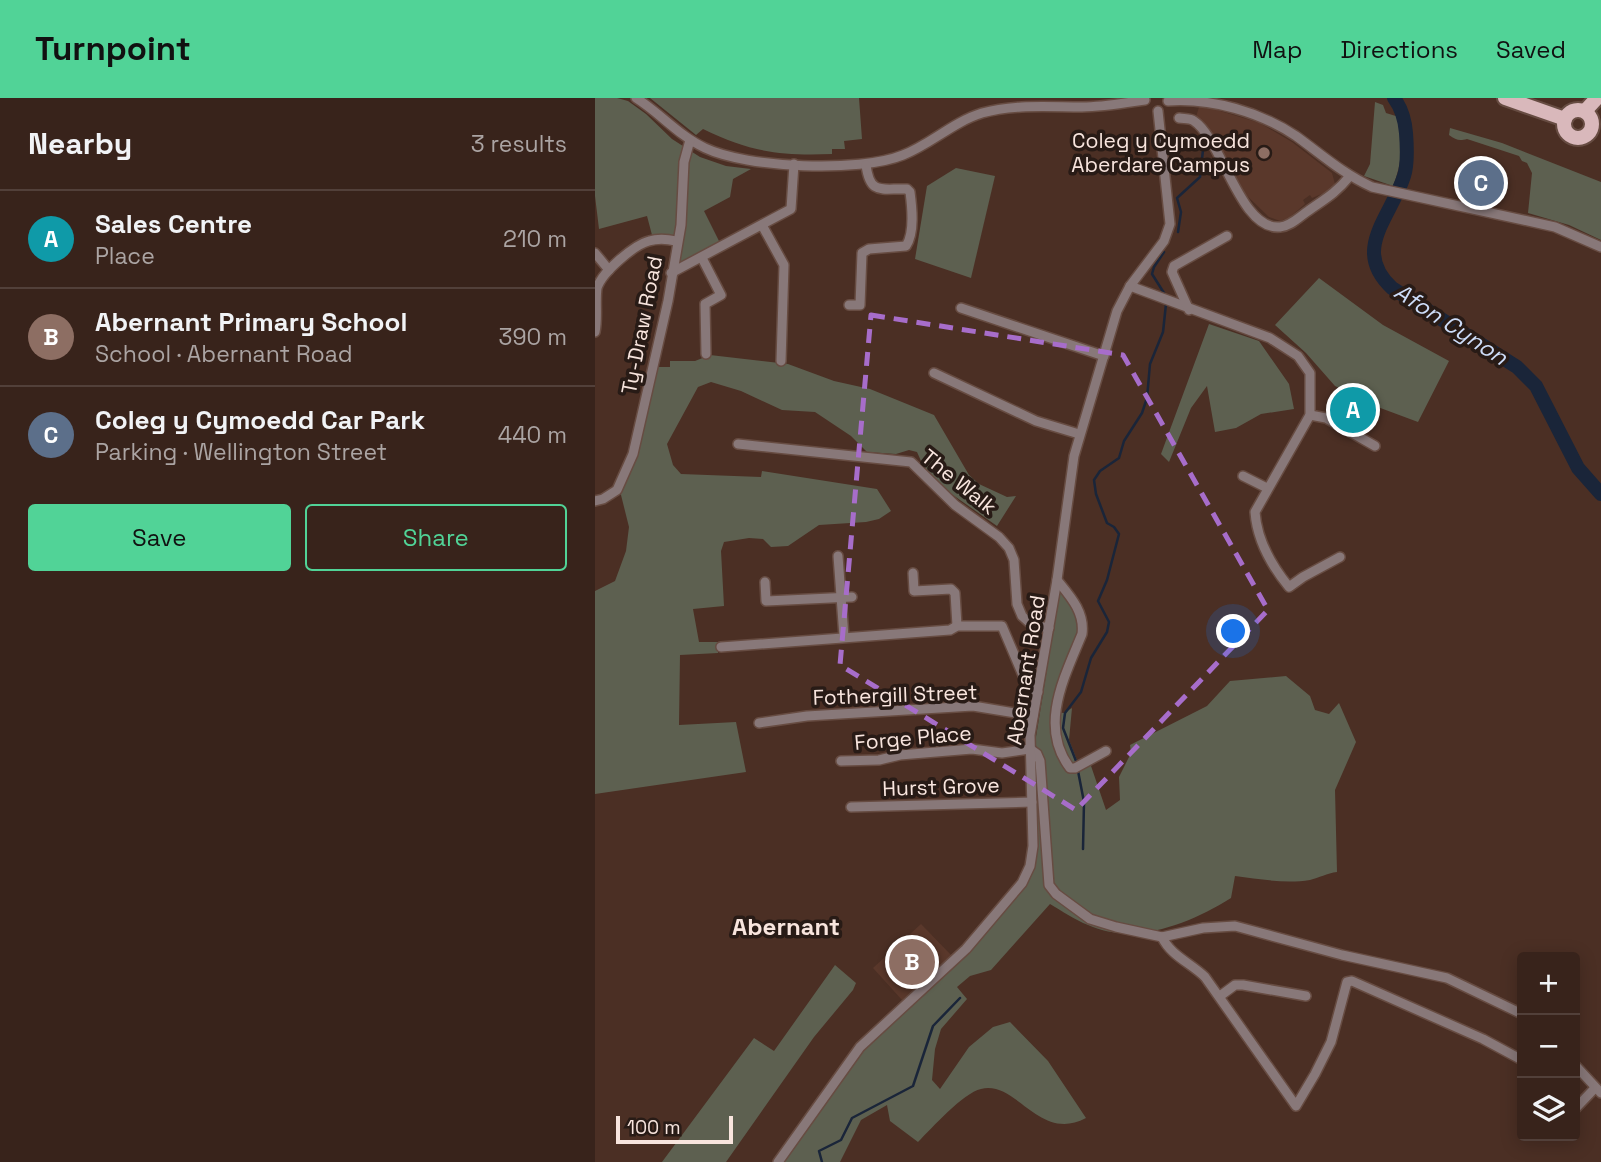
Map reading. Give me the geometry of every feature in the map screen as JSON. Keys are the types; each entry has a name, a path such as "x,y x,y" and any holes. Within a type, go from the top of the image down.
{"main road":[{"path":"1505,98 1565,119"},
{"path":"1585,111 1597,98"},
{"path":"1571,111 1585,111 1591,117 1596,132 1585,136 1571,136 1565,128 1565,119 1571,111"}],"street":[{"path":"636,98 690,140 730,157 758,162 866,165 902,156 963,120 984,113 1026,107 1095,106 1145,99 1148,107 1158,111 1166,107 1168,99 1215,102 1269,121 1292,134 1349,177 1410,197 1518,217 1555,227 1601,247"},
{"name":"Abernant Road","path":"778,1162 860,1047 954,962 1022,883 1030,866 1033,846 1030,749 1033,716 1079,434 1118,311 1130,286 1164,241 1170,224 1158,111"},
{"path":"1179,118 1193,119 1204,131 1244,202 1261,221 1274,227 1282,228 1336,193 1349,177"},
{"name":"Ty-Draw Road","path":"595,501 617,490 633,454 668,301 676,241 681,225 684,162 690,140"},
{"path":"671,273 791,209 794,164"},
{"path":"849,305 865,305 862,253 869,249 906,246 911,227 910,192 907,189 881,190 872,186 866,165"},
{"path":"762,225 784,265 781,360"},
{"path":"1189,310 1172,272 1174,266 1227,236"},
{"path":"595,332 598,286 609,270 634,248 648,241 676,241"},
{"path":"595,253 609,270"},
{"path":"702,258 721,295 705,304 706,354"},
{"path":"1130,286 1270,338 1299,356 1310,373 1310,415 1255,512 1256,528 1273,564 1289,587 1340,557"},
{"path":"961,308 1104,356"},
{"path":"934,373 1036,421 1079,434"},
{"path":"1310,415 1326,418 1375,446"},
{"name":"The Walk","path":"738,444 911,462 955,505 999,537 1009,548 1014,560 1017,604 1022,615 1032,625 1049,628"},
{"path":"1243,476 1267,488"},
{"path":"838,556 844,638"},
{"path":"913,573 914,591 951,589 955,593 957,626"},
{"path":"1057,580 1081,614 1083,624 1082,634 1056,701 1056,736 1070,768 1075,768 1106,751"},
{"path":"765,582 766,601 852,597"},
{"path":"721,648 950,630 957,626 1002,626 1028,687 1038,692"},
{"name":"Fothergill Street","path":"759,723 807,716 973,706 1033,716"},
{"name":"Forge Place","path":"841,761 879,760 900,755 972,749 1002,753 1030,749"},
{"path":"1030,749 1037,754 1040,761 1049,885 1056,894 1090,919 1162,937 1211,927 1235,926 1342,955 1447,978 1517,1012"},
{"name":"Hurst Grove","path":"851,807 1032,802"},
{"path":"1162,937 1166,946 1195,967 1220,996 1296,1106 1331,1042 1347,982 1352,981 1483,1039 1517,1057"},
{"path":"1220,996 1235,985 1306,996"},
{"path":"1580,1071 1598,1091 1580,1105"}],"highlighted area":[{"path":"871,315 1123,355 1268,610 1076,810 840,665"}],"shaded area":[{"name":"Coleg y Cymoedd Aberdare Campus","path":"1204,106 1260,123 1292,142 1332,173 1335,184 1329,191 1312,198 1310,195 1303,200 1305,204 1289,218 1280,221 1269,217 1243,192 1239,182 1236,183 1198,121 1196,117 1199,107"},
{"path":"921,924 952,956 902,1000 873,968"}],"green space":[{"path":"595,98 628,101 672,139 700,157 726,166 751,169 733,179 730,197 704,211 720,243 677,265 682,236 652,235 647,216 599,229 595,196"},
{"path":"650,98 859,98 862,139 844,141 845,149 832,149 832,154 766,151 736,143 703,129 696,135"},
{"path":"1375,102 1383,105 1386,113 1399,117 1401,152 1393,186 1364,176 1370,164"},
{"path":"1450,128 1502,143 1601,182 1601,240 1569,225 1528,213 1532,173 1527,163 1519,156 1467,139 1456,139 1449,135"},
{"path":"956,168 995,176 971,278 915,259 927,186"},
{"path":"1319,278 1383,325 1449,361 1418,422 1375,406 1335,386 1306,353 1275,325"},
{"path":"1209,324 1259,341 1289,384 1294,409 1261,414 1236,428 1215,432 1207,386 1191,408 1169,462 1161,454"},
{"path":"710,355 788,364 834,381 870,389 934,415 969,475 979,484 1007,497 1016,496 997,526 950,493 925,470 917,452 867,452 851,436 815,412 782,410 741,391 711,382 698,387 667,444 673,465 681,474 761,477 762,471 877,489 891,511 879,519 866,522 819,525 788,546 771,547 763,539 749,538 724,542 721,551 724,606 693,609 699,642 718,642 718,653 680,655 679,725 736,722 746,772 595,794 595,591 615,581 626,551 629,527 620,491 657,367 670,367 670,361 695,361"},
{"path":"1060,589 1065,593 1081,624 1054,712 1064,713 1072,708 1069,740 1080,768 1090,763 1106,810 1120,800 1119,777 1131,753 1130,745 1207,706 1230,681 1286,676 1310,696 1315,710 1329,714 1339,703 1356,742 1335,790 1337,872 1310,880 1291,881 1235,876 1231,898 1180,924 1143,933 1106,931 1083,923 1050,904 991,970 970,976 957,987 967,999 941,1029 935,1049 932,1080 940,1089 969,1047 993,1027 1010,1022 1048,1061 1086,1118 1069,1124 1055,1123 1006,1093 981,1089 957,1104 918,1142 890,1121 887,1105 861,1120 840,1162 783,1162 877,1034 959,963 1026,885 1037,850 1035,743"},
{"path":"835,965 856,983 853,990 814,1037 726,1162 662,1162 754,1038 774,1051"}],"waterway":[{"name":"Afon Cynon","path":"1394,98 1405,124 1407,161 1404,176 1374,247 1380,274 1392,288 1517,367 1536,386 1578,468 1601,494"},
{"path":"1178,232 1181,212 1177,198 1200,177 1203,150"},
{"path":"1164,252 1152,274 1164,293"},
{"path":"1076,761 1063,728 1065,713 1081,692 1091,658 1107,632 1109,622 1098,601 1107,580 1119,534 1107,523 1096,494 1094,480 1100,471 1119,458 1124,441 1142,413 1147,398 1150,364 1163,332 1166,304"},
{"path":"1078,771 1084,802 1083,849"},
{"path":"822,1162 819,1151 841,1140 852,1118 913,1086 933,1026 960,998"}],"place":[{"name":"Coleg y Cymoedd Aberdare Campus","path":"1264,153"},
{"name":"Coleg y Cymoedd Car Park","path":"1481,183"},
{"name":"Sales Centre","path":"1353,410"},
{"name":"Abernant Primary School","path":"912,962"}],"district":[{"name":"Abernant","path":"786,927"}]}
